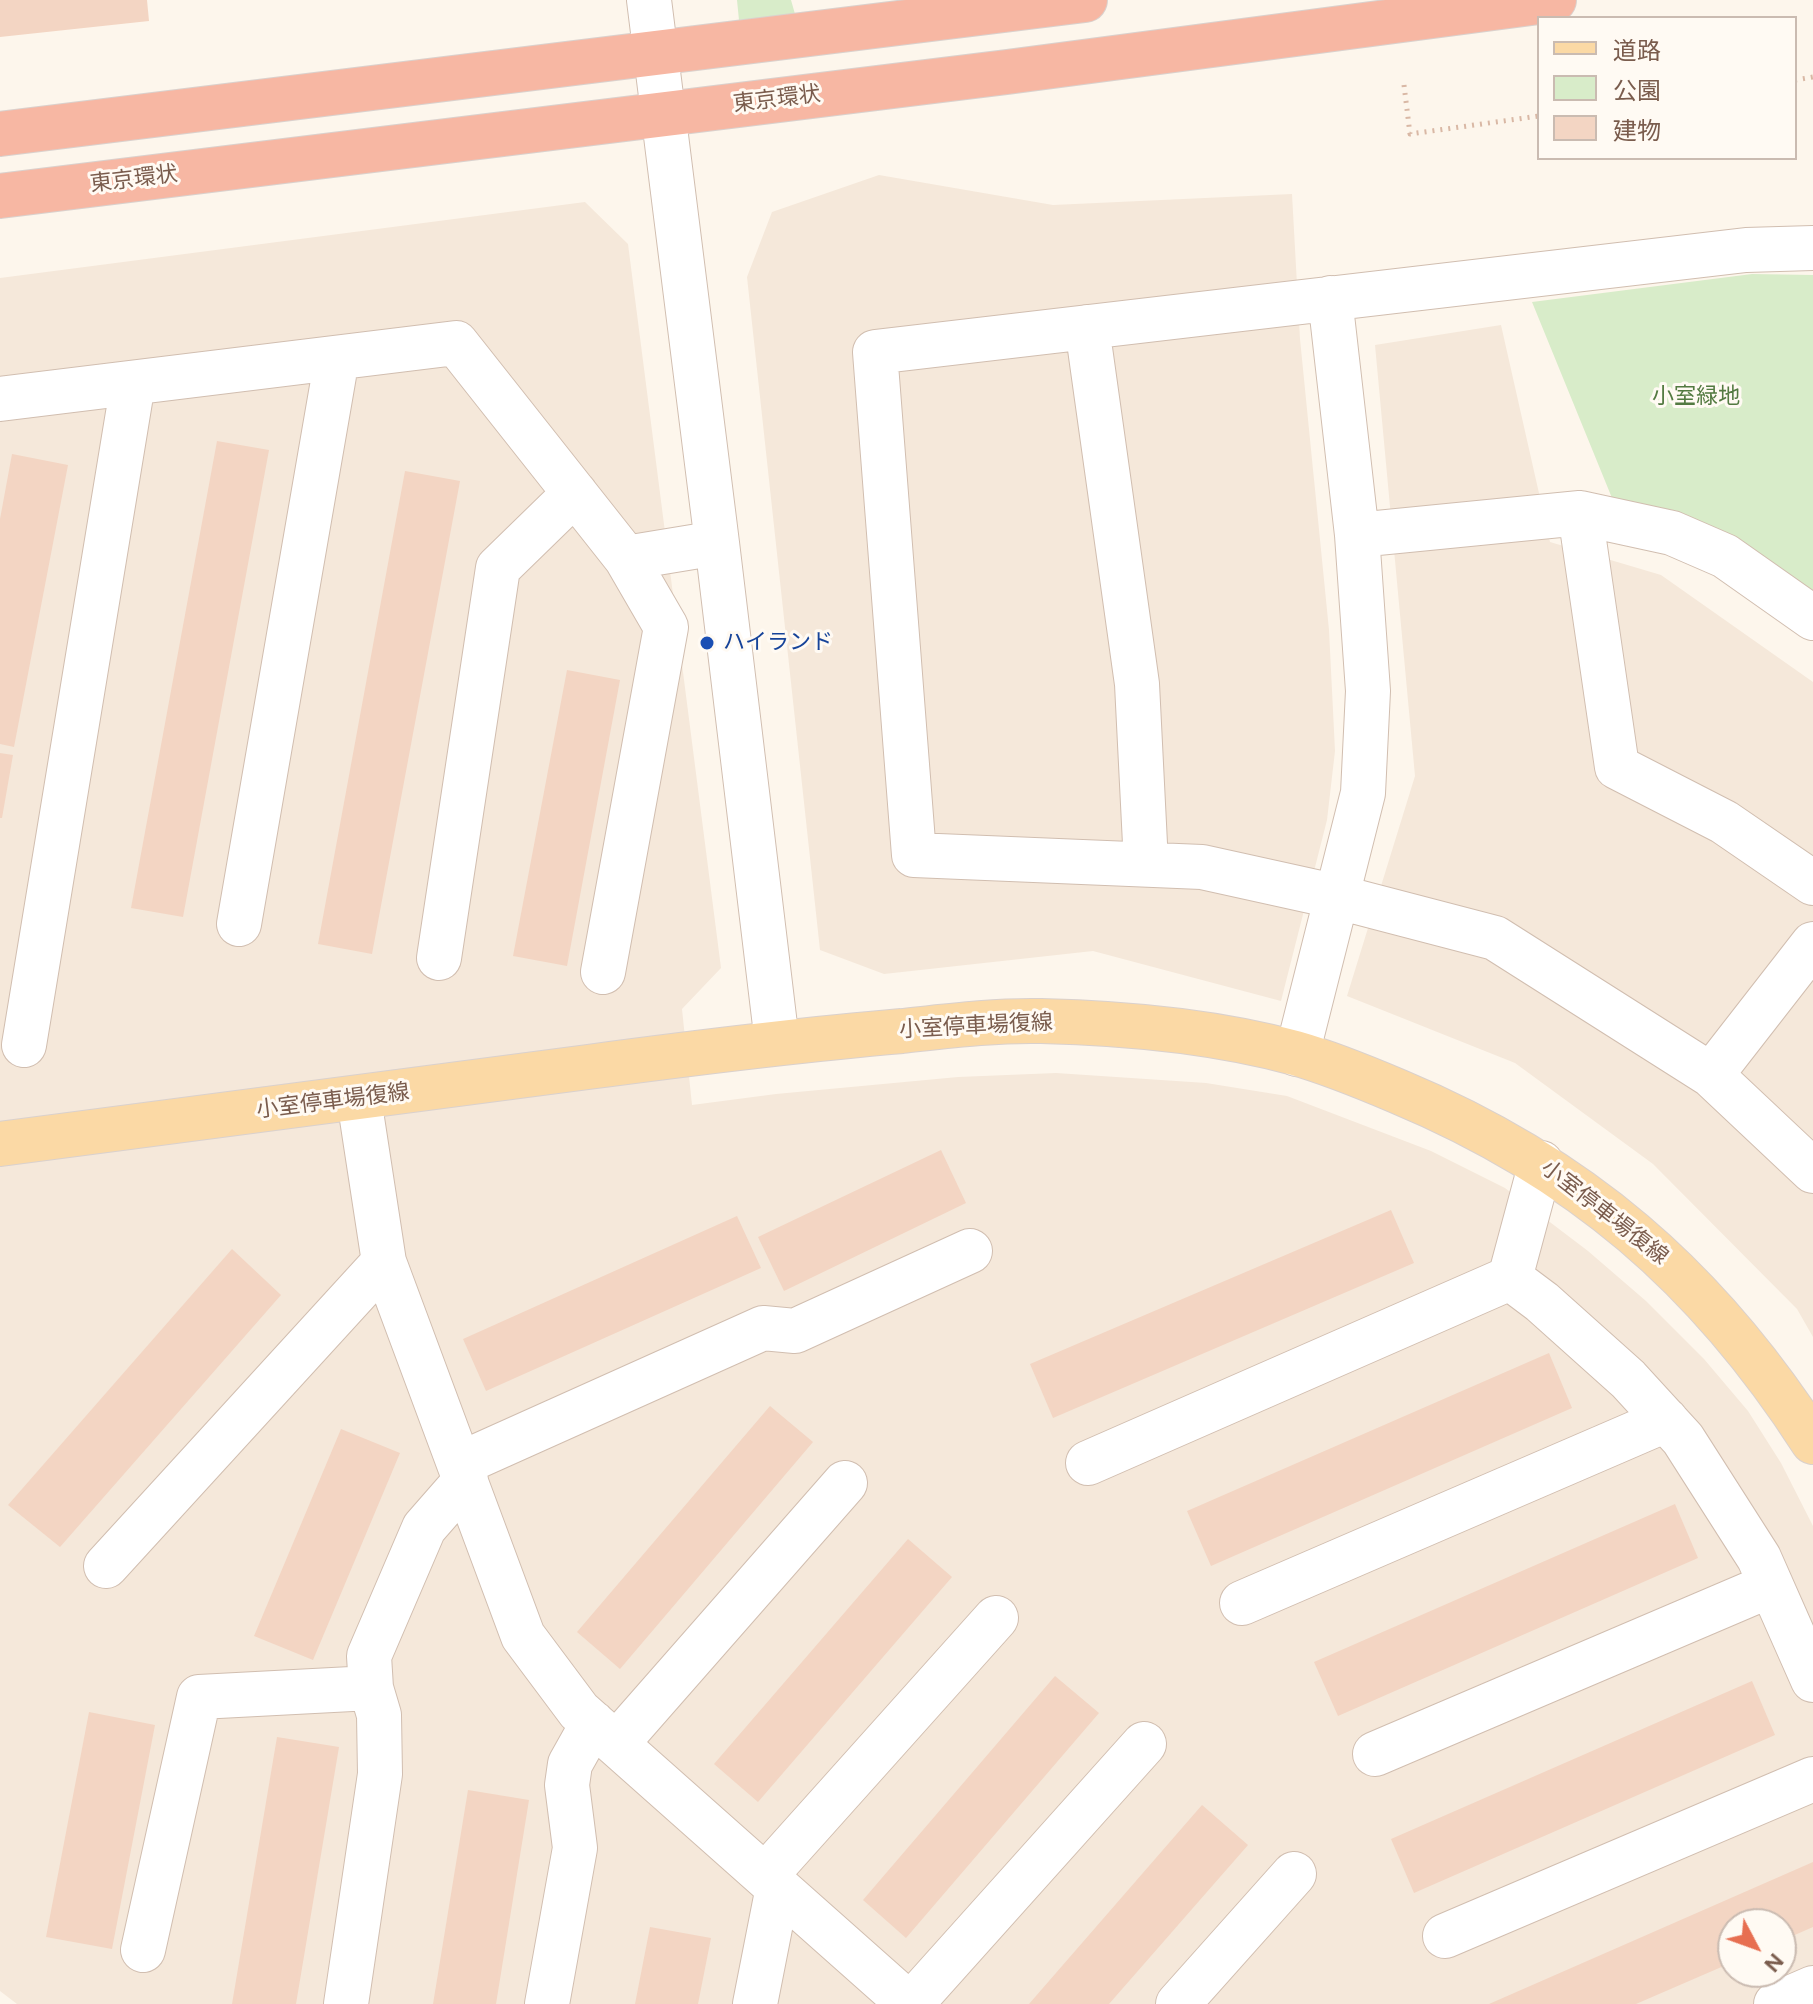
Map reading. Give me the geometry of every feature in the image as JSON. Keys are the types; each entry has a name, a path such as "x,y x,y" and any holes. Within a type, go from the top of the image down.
{"highway":[{"path":"0,134 1085,0"},
{"name":"東京環状","path":"0,196 662,115 1554,0"}],"main road":[{"name":"小室停車場復線","path":"0,1144 777,1042 1037,1020 1217,1037 1297,1054 1376,1082 1456,1116 1541,1163 1613,1215 1675,1269 1730,1327 1777,1386 1813,1442"}],"street":[{"path":"649,0 777,1042"},
{"path":"1813,248 1746,250 875,352 914,855 1202,867 1338,897 1495,938 1711,1075 1813,1171"},
{"path":"1297,1054 1363,793 1368,691 1357,535 1330,298"},
{"path":"1087,327 1137,684 1146,864"},
{"path":"0,399 456,343 626,558 666,627 603,972"},
{"path":"239,924 337,358"},
{"path":"24,1045 133,383"},
{"path":"439,958 498,568 575,493"},
{"path":"1357,535 1580,513 1672,533 1725,556 1813,618"},
{"path":"1580,513 1617,767 1724,822 1813,883"},
{"path":"626,558 717,543"},
{"path":"1711,1075 1813,944"},
{"path":"359,1099 384,1262 523,1636 558,1686 605,1733 910,2004 1144,1744"},
{"path":"1510,1278 1541,1163"},
{"path":"346,2004 380,1774 379,1715 371,1688 369,1656 424,1528 463,1472 763,1328 795,1331 970,1251"},
{"path":"106,1566 384,1262"},
{"path":"1510,1278 1542,1302 1628,1379 1683,1439 1759,1558 1813,1680"},
{"path":"1088,1463 1510,1278"},
{"path":"1242,1603 1666,1420"},
{"path":"547,2004 575,1848 567,1785 570,1764 605,1733 845,1483"},
{"path":"1375,1754 1771,1585"},
{"path":"755,2004 772,1881 996,1618"},
{"path":"143,1950 199,1697 371,1688"},
{"path":"1445,1936 1813,1779"},
{"path":"1178,2004 1294,1874"},
{"path":"1776,2004 1813,1988"}],"path":[{"path":"1404,85 1410,134 1537,116"}],"shaded area":[{"path":"879,175 1053,205 1292,194 1300,339 1329,630 1335,751 1327,820 1281,1001 1093,951 884,974 820,950 747,277 772,212"},
{"path":"585,202 628,244 721,968 682,1009 692,1105 958,1077 1056,1073 1206,1083 1287,1096 1431,1151 1505,1188 1588,1251 1646,1301 1704,1359 1748,1411 1781,1463 1813,1526 1813,2004 17,2004 0,1991 0,278"},
{"path":"1501,325 1550,542 1661,575 1813,682 1813,1337 1797,1309 1653,1164 1515,1063 1347,996 1415,776 1375,345"}],"green space":[{"path":"737,0 791,0 795,14 739,20"},
{"name":"小室緑地","path":"1752,274 1813,275 1813,592 1740,540 1677,511 1612,498 1532,302"}],"building":[{"path":"0,0 147,0 149,21 0,37"},
{"path":"217,441 269,450 183,917 131,908"},
{"path":"12,454 68,465 14,747 0,744 0,519"},
{"path":"405,471 460,481 372,954 318,944"},
{"path":"567,670 620,680 567,966 513,956"},
{"path":"0,753 13,755 2,818 0,818"},
{"path":"941,1150 966,1203 784,1291 758,1237"},
{"path":"1391,1210 1414,1263 1053,1418 1030,1364"},
{"path":"737,1216 761,1268 486,1391 463,1339"},
{"path":"232,1249 281,1295 60,1547 8,1505"},
{"path":"1549,1353 1572,1408 1211,1566 1187,1511"},
{"path":"770,1406 813,1442 620,1669 577,1632"},
{"path":"341,1429 400,1453 313,1660 254,1636"},
{"path":"1675,1504 1698,1558 1338,1716 1314,1662"},
{"path":"908,1539 952,1577 758,1802 714,1764"},
{"path":"1055,1676 1099,1713 906,1938 863,1900"},
{"path":"1752,1681 1775,1735 1414,1893 1391,1839"},
{"path":"89,1712 155,1725 112,1949 46,1937"},
{"path":"277,1737 339,1747 296,2004 232,2004"},
{"path":"468,1790 529,1800 496,2004 433,2004"},
{"path":"1202,1805 1248,1845 1109,2004 1029,2004"},
{"path":"1813,1862 1813,1927 1797,1934 1797,1908 1717,1908 1717,1969 1636,2004 1489,2004"},
{"path":"650,1927 711,1938 698,2004 635,2004"}],"place":[{"name":"ハイランド","path":"707,643"}]}
